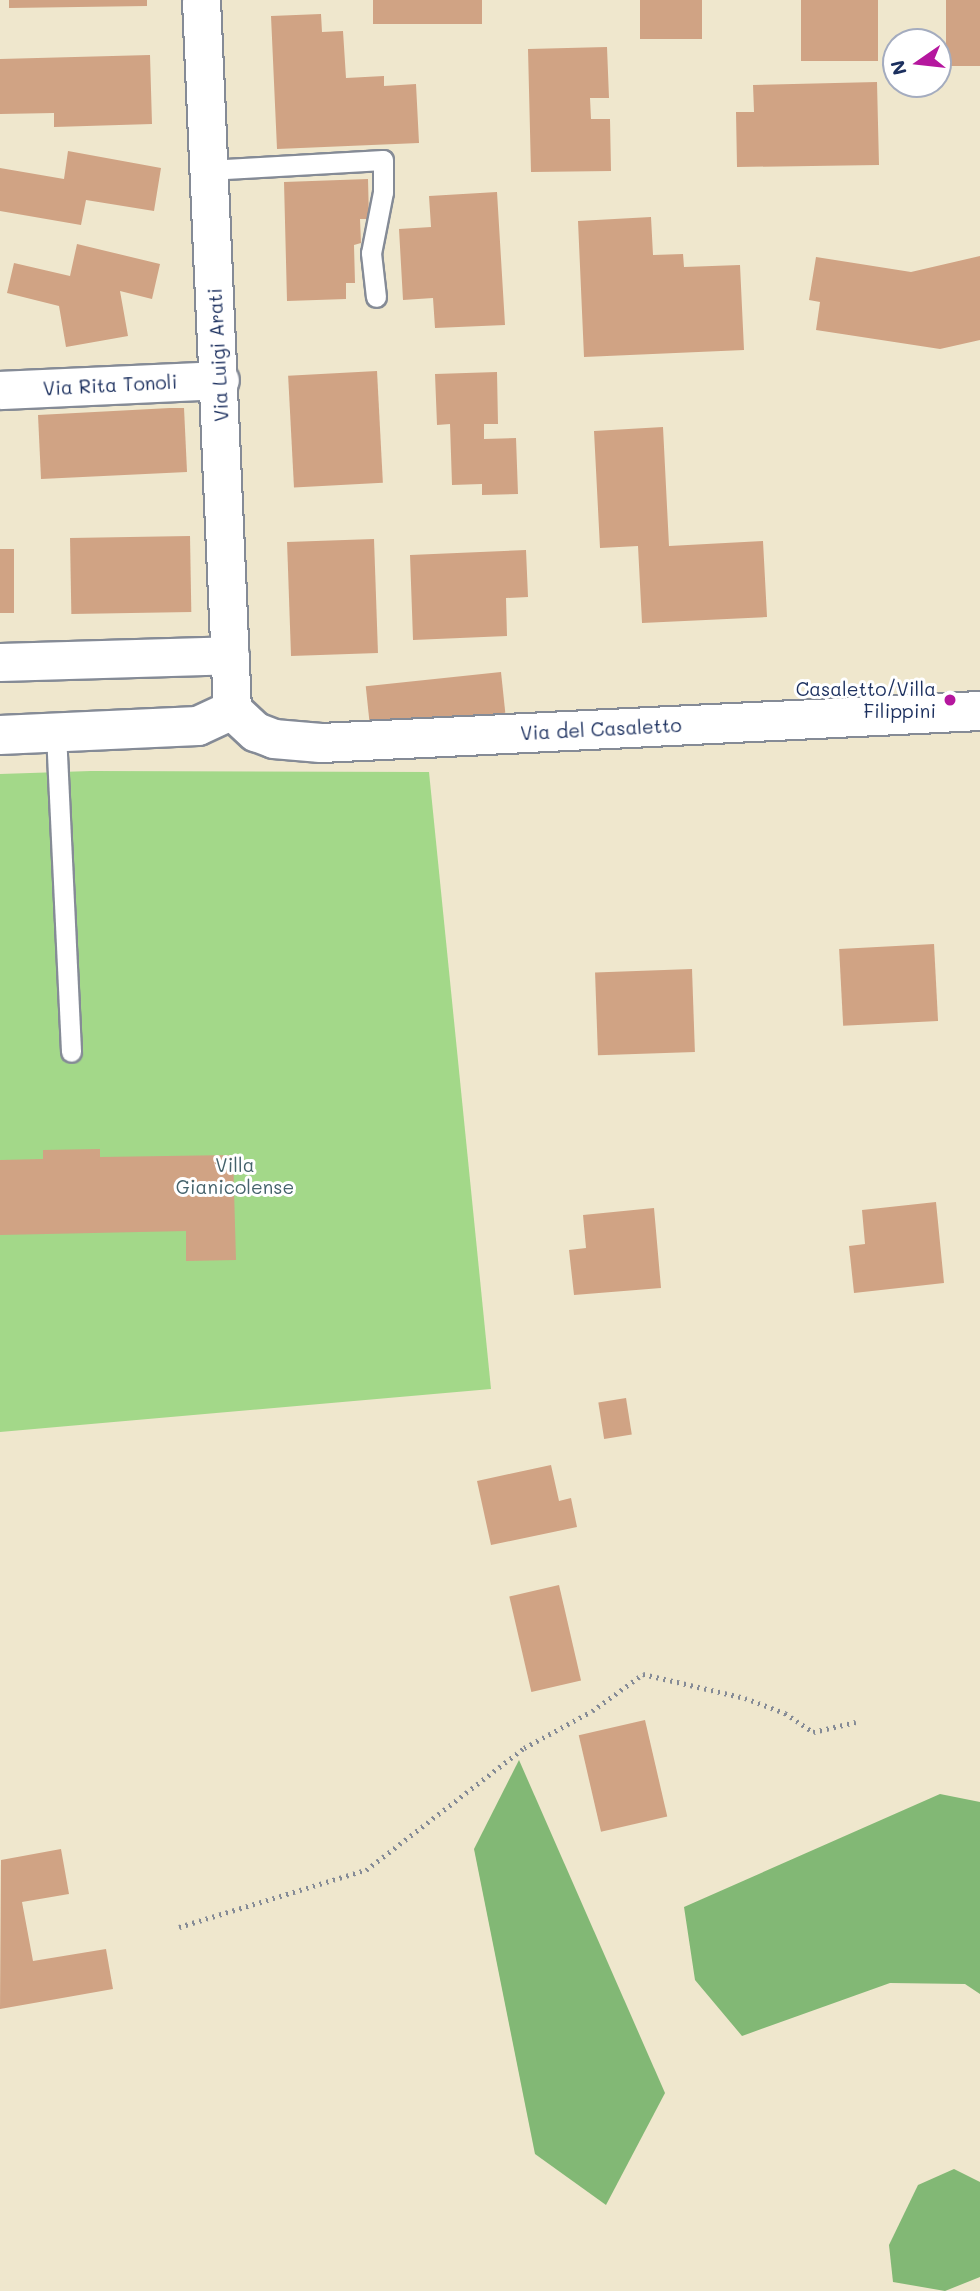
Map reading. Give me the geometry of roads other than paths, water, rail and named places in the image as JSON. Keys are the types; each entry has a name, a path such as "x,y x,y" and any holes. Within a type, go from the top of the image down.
{"street":[{"name":"Via Luigi Arati","path":"201,0 220,380 232,710"},
{"name":"Via Rita Tonoli","path":"0,390 220,380"},
{"path":"0,662 230,655"},
{"path":"0,735 198,726 232,710"},
{"name":"Via del Casaletto","path":"232,710 265,735 321,743 980,711"}],"lane":[{"path":"208,170 383,160 383,192 371,253 376,297"},
{"path":"56,733 71,1052"}],"place":[{"name":"Casaletto/Villa Filippini","path":"950,700"}],"park label":[{"name":"Villa Gianicolense","path":"235,1176"}]}
